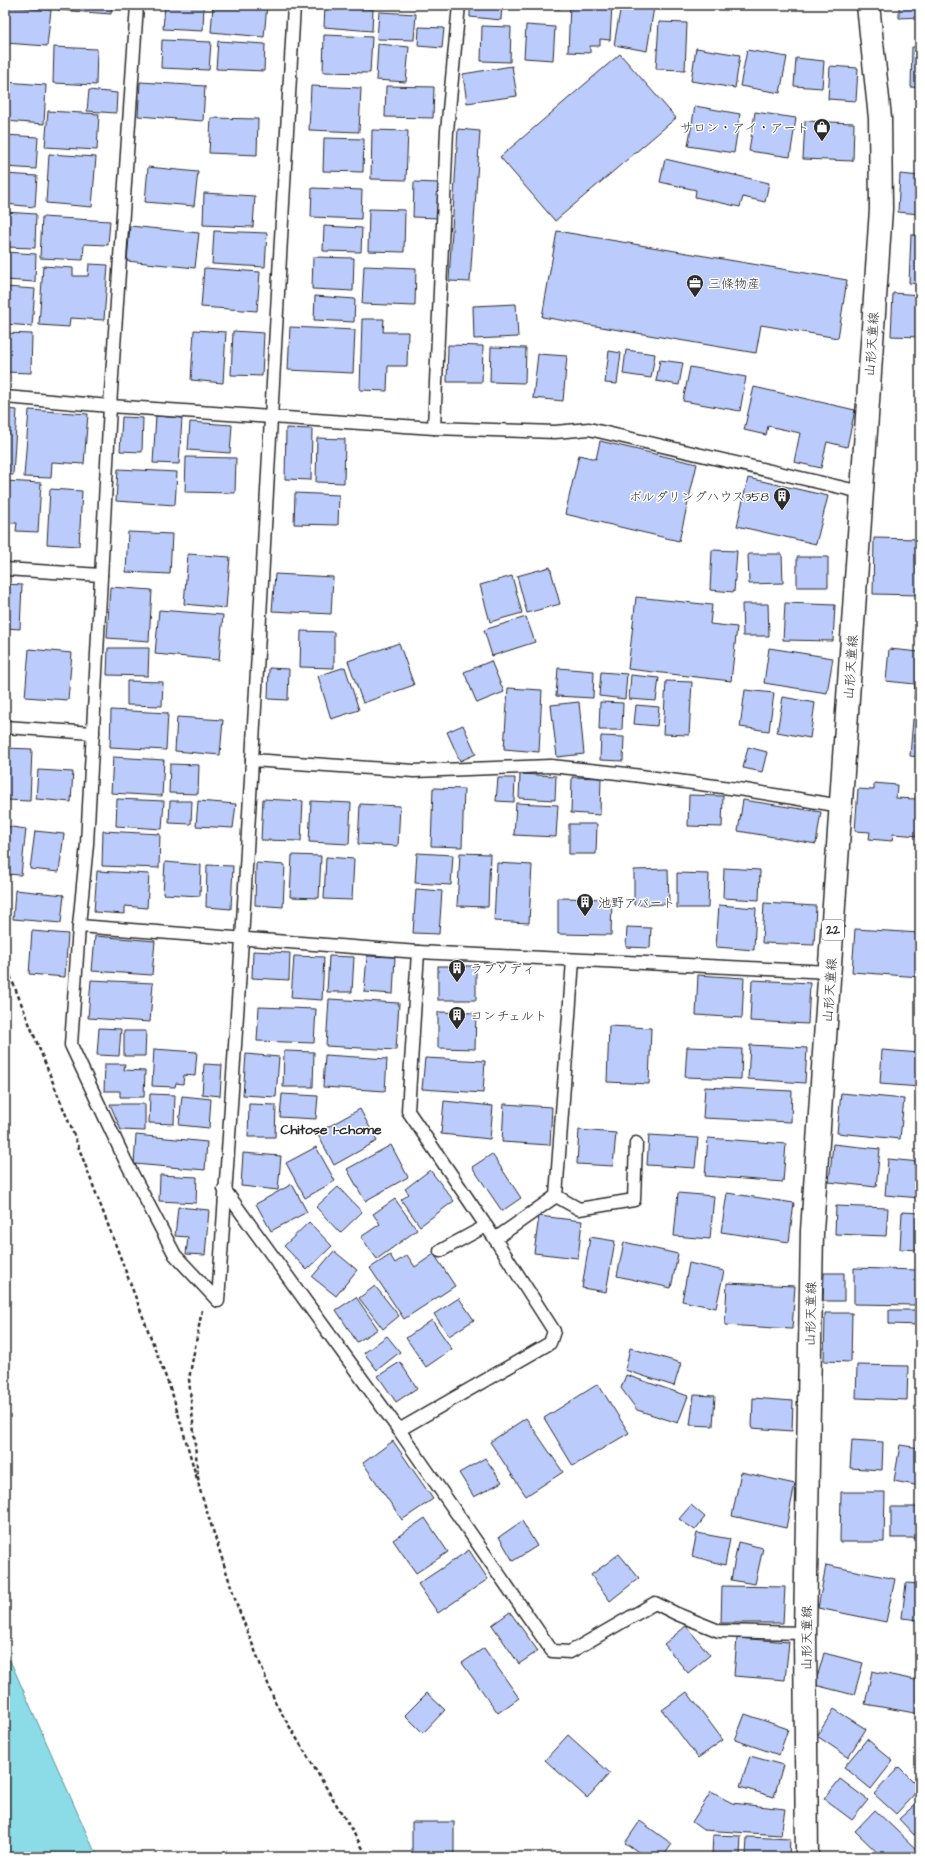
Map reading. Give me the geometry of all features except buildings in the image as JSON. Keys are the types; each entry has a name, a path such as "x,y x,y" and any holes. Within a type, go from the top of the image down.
{"main road":[{"name":"山形天童線","path":"807,1857 805,1633 812,1230 881,209 880,118 868,5"}],"lane":[{"path":"137,5 110,406 87,844 79,926 72,1045 125,1160 174,1255 218,1301"},
{"path":"218,1301 224,1189 242,940 294,5"},
{"path":"434,428 447,131 458,5"},
{"path":"5,397 270,418 434,428 555,432 589,429 861,492"},
{"path":"5,569 101,576"},
{"path":"5,728 93,733"},
{"path":"252,760 414,771 551,766 618,773 745,790 841,806"},
{"path":"79,926 242,940 418,952 830,972"},
{"path":"399,1430 550,1343 554,1331 495,1239 408,1111 418,952"},
{"path":"556,1196 573,960"},
{"path":"556,1196 579,1209 634,1200 636,1143"},
{"path":"224,1189 399,1430 552,1651 570,1652 655,1603 677,1614 719,1630 805,1633"},
{"path":"495,1239 556,1196"},
{"path":"440,1251 486,1226"}],"path":[{"path":"5,963 72,1130 173,1396 199,1487 237,1605 276,1704 368,1857"},
{"path":"199,1487 189,1378 202,1310 218,1301"}],"water":[{"path":"5,1649 94,1850 100,1857 5,1857"}],"place":[{"name":"サロン・アイ・アート","path":"822,142"},
{"name":"三條物産","path":"695,298"},
{"name":"ボルダリングハウス358","path":"782,511"},
{"name":"池野アパート","path":"585,917"},
{"name":"ラプソディ","path":"457,983"},
{"name":"コンチェルト","path":"457,1030"}],"district":[{"name":"Chitose 1-chome","path":"331,1129"}]}
